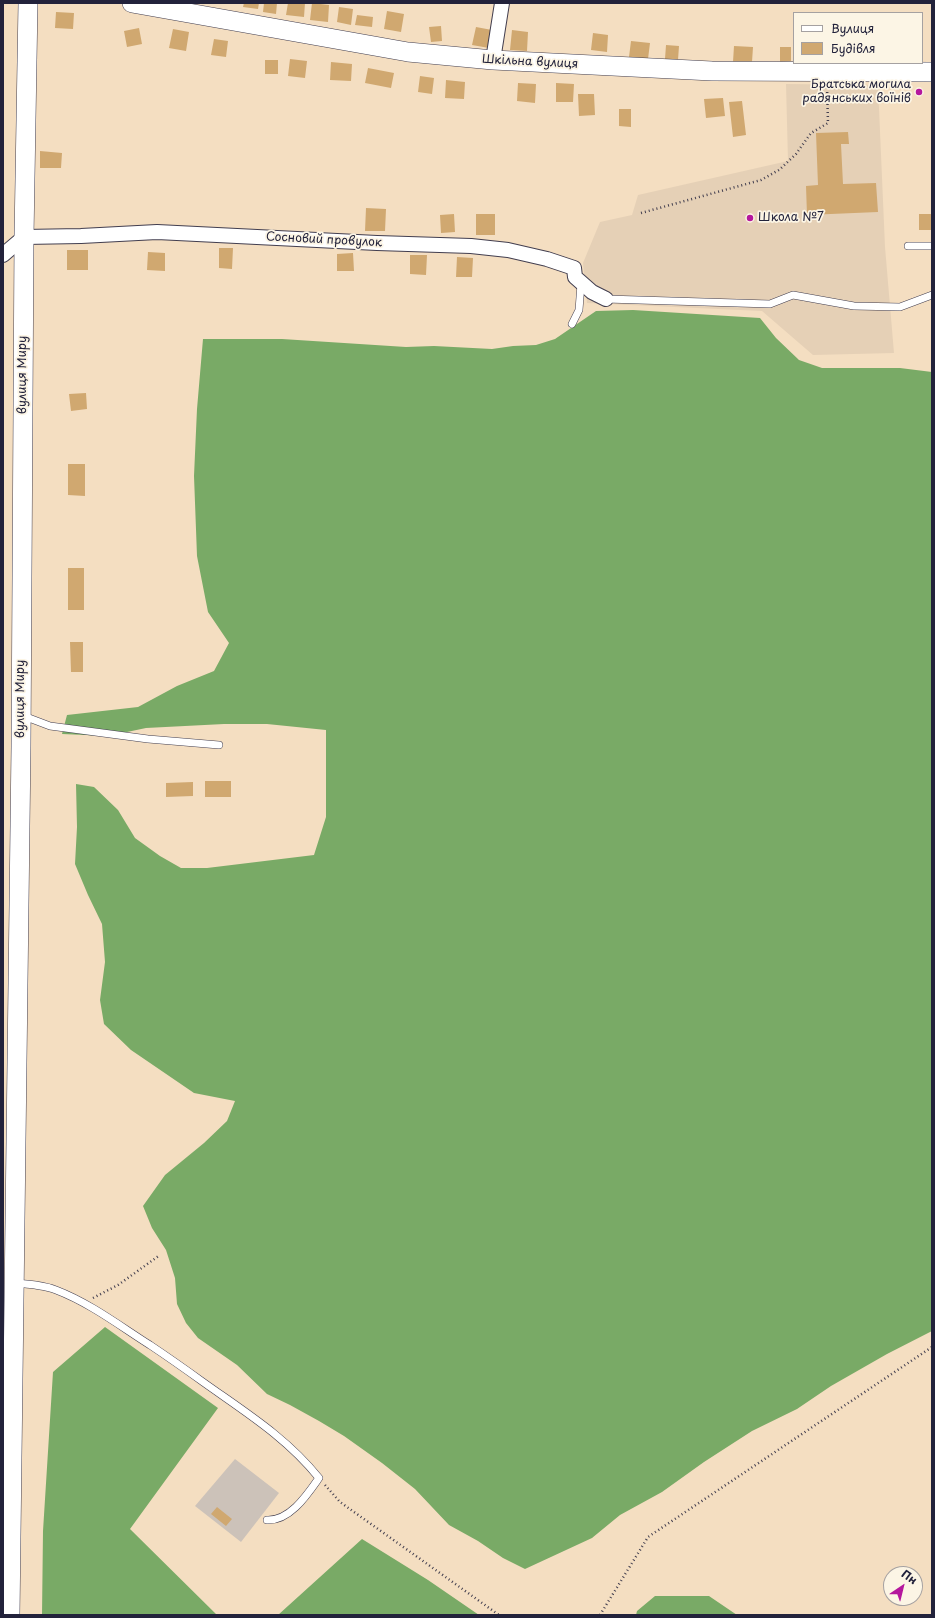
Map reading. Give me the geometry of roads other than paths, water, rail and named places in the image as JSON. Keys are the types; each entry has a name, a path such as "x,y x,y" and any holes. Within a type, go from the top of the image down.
{"street":[{"name":"вулиця Миру","path":"10,1615 21,747 24,238 28,3"},
{"name":"Шкільна вулиця","path":"132,3 408,52 493,60 712,71 932,72"},
{"path":"493,60 502,3"},
{"name":"Сосновий провулок","path":"24,238 157,232 471,246 508,250 547,259 574,268 575,277 592,292 606,299"},
{"path":"3,255 24,238"}],"lane":[{"path":"908,246 932,246"},
{"path":"572,324 579,310 581,282"},
{"path":"606,299 770,304 793,295 854,306 894,307 911,304 932,295"},
{"path":"21,715 50,726 148,739 219,744"},
{"path":"14,1283 33,1284 56,1290 81,1302 119,1324 242,1408 303,1458 319,1478 306,1496 290,1512 274,1520 267,1520"}],"place":[{"name":"Братська могила радянських воїнів","path":"919,92"},
{"name":"Школа №7","path":"750,218"}]}
